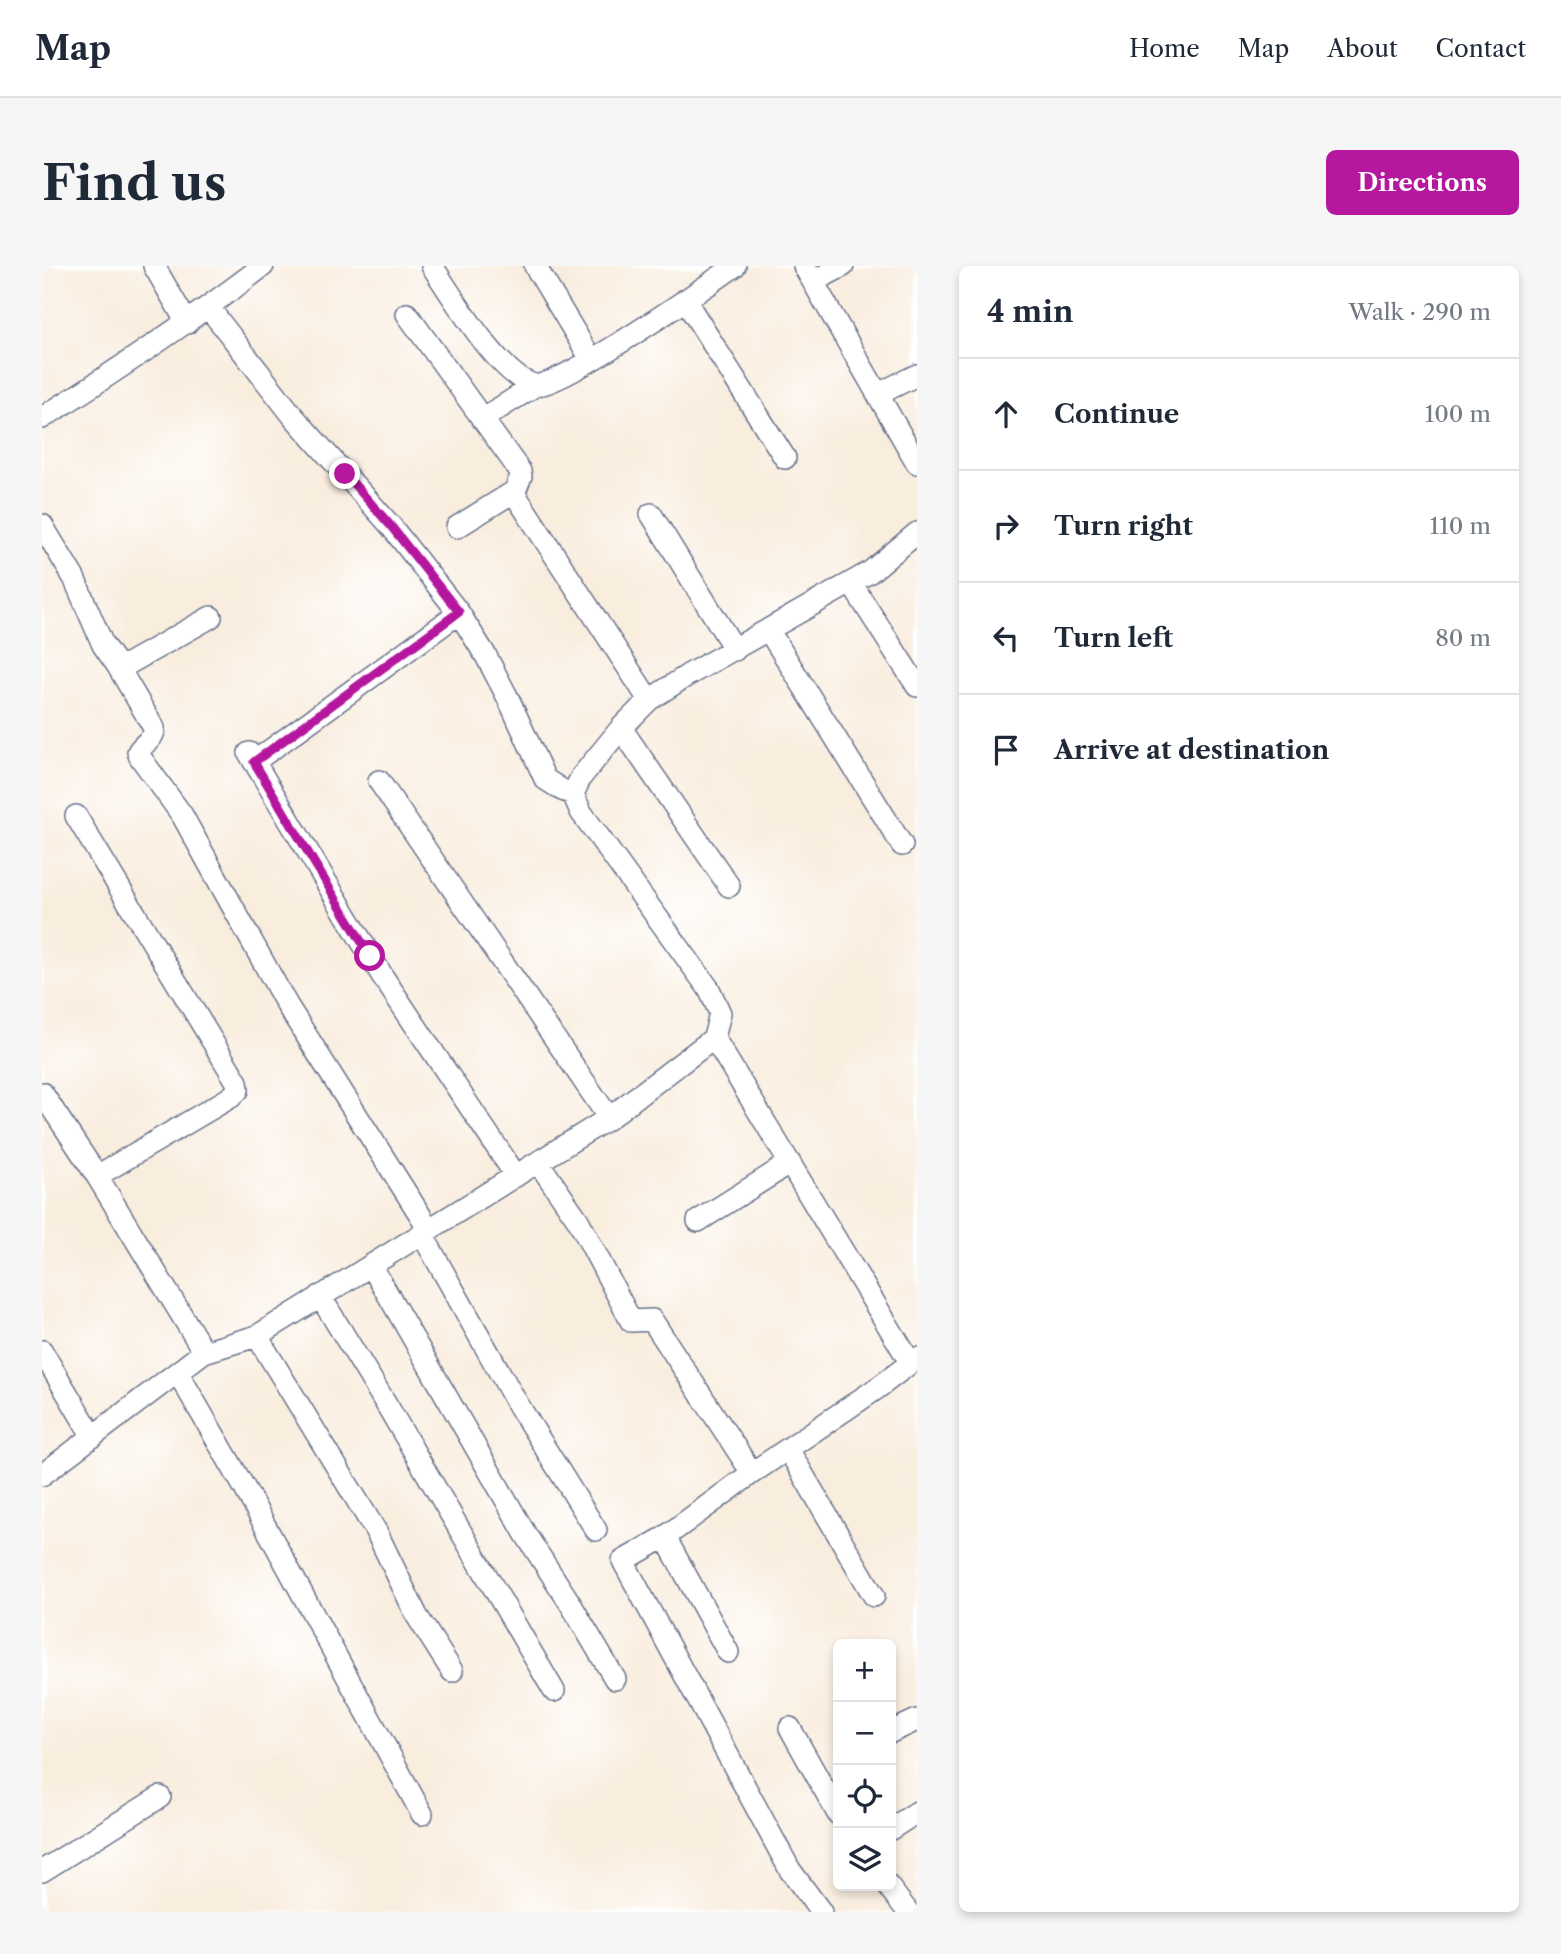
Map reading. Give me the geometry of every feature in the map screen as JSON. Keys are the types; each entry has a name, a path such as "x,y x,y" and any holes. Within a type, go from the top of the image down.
{"street":[{"path":"154,266 187,323"},
{"path":"42,418 209,308 263,266"},
{"path":"432,266 488,347 513,373 536,386"},
{"path":"536,266 591,359"},
{"path":"482,419 536,386 558,379 735,266"},
{"path":"843,266 809,273 917,463"},
{"path":"685,300 785,458"},
{"path":"44,1469 93,1437 204,1352 257,1336 609,1118 715,1038 720,1013 713,995 589,823 573,794 545,779 509,700 459,612 390,525 293,416 209,308"},
{"path":"407,314 520,471 521,476 515,491 457,527"},
{"path":"878,394 917,375"},
{"path":"515,491 649,700"},
{"path":"651,514 735,650"},
{"path":"42,524 74,578 103,645 154,728 155,733 138,752 140,757 182,815 287,1005 426,1232 514,1398 596,1530"},
{"path":"573,794 577,782 621,728 649,700 851,583 916,537"},
{"path":"851,583 917,686"},
{"path":"459,612 252,757 383,977 516,1175"},
{"path":"117,665 128,664 211,617"},
{"path":"769,631 902,845"},
{"path":"621,728 729,886"},
{"path":"379,780 609,1118"},
{"path":"76,816 237,1082 238,1090 231,1097 97,1176"},
{"path":"715,1038 914,1360 665,1537 623,1561 790,1870 821,1912"},
{"path":"42,1093 97,1176 204,1352"},
{"path":"538,1162 578,1220 631,1321 652,1320 752,1473"},
{"path":"698,1221 790,1163"},
{"path":"371,1265 526,1535 615,1679"},
{"path":"320,1296 554,1691"},
{"path":"257,1336 377,1533 417,1616 452,1671"},
{"path":"42,1351 93,1437"},
{"path":"178,1373 244,1487 422,1814"},
{"path":"788,1449 874,1595"},
{"path":"665,1537 728,1652"},
{"path":"896,1730 917,1720"},
{"path":"790,1728 833,1805"},
{"path":"42,1871 160,1797"},
{"path":"893,1828 917,1812"},
{"path":"892,1891 908,1912"}],"route":[{"path":"345,474 416,556 459,612 254,762 370,956"}]}
